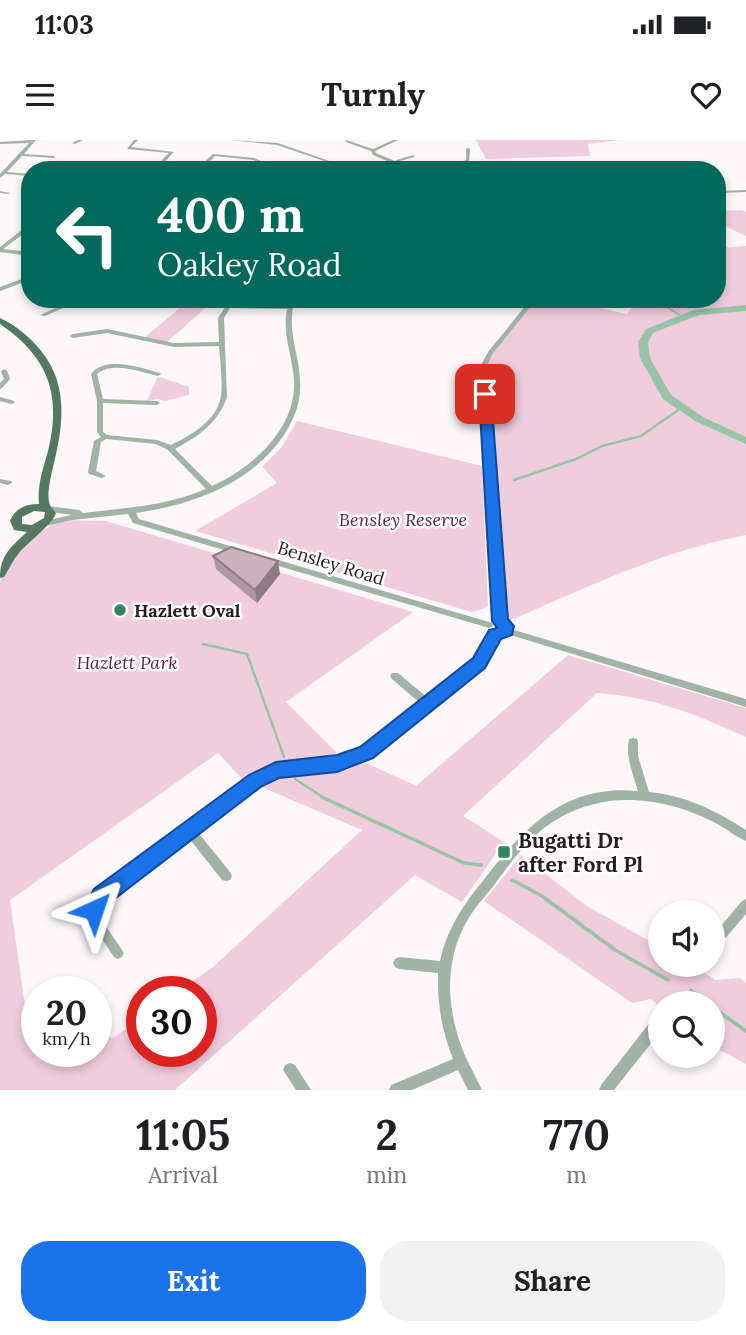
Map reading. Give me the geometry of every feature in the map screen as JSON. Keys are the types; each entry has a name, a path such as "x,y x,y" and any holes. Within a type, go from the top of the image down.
{"main road":[{"path":"0,320 33,346 55,380 59,421 45,481 46,508 51,515 13,552"},
{"path":"0,574 18,542 15,518 45,481"},
{"path":"23,510 46,508"},
{"path":"18,527 25,529 43,525"}],"street":[{"path":"74,143 81,140"},
{"path":"136,140 128,148 172,152 163,161"},
{"path":"232,140 278,144 328,161"},
{"path":"373,150 396,140"},
{"path":"0,143 33,141"},
{"path":"0,177 33,141"},
{"path":"348,141 394,161"},
{"path":"468,149 468,161"},
{"path":"23,155 54,157"},
{"path":"208,161 214,155 253,161"},
{"path":"400,161 413,156"},
{"path":"6,173 21,174"},
{"path":"726,192 746,191"},
{"path":"0,192 8,193"},
{"path":"0,250 21,233"},
{"path":"0,250 21,253"},
{"path":"0,289 21,281"},
{"path":"43,315 59,308"},
{"path":"171,449 204,429 221,407 224,397 221,318 227,308"},
{"path":"43,525 88,514 166,505 211,490 240,474 263,455 275,443 292,413 297,393 288,323 290,308"},
{"path":"118,953 95,922 93,917 96,902 255,780 276,770 337,764 367,753 479,663 506,626 500,621 484,365 489,353 526,308"},
{"path":"73,336 107,331 174,345 222,344"},
{"path":"105,437 100,432 100,401 94,374 103,367 116,365 158,374"},
{"path":"0,387 7,379 4,370"},
{"path":"0,399 12,402"},
{"path":"100,401 157,403"},
{"path":"102,476 92,472 98,441 105,437 157,442 171,449 211,490"},
{"path":"46,508 88,514"},
{"path":"131,511 136,521 247,554"},
{"name":"Bensley Road","path":"259,558 489,625"},
{"path":"500,621 489,625 489,631 746,703"},
{"path":"395,676 428,704"},
{"path":"634,742 633,756 645,796"},
{"path":"475,1090 460,1063 447,1020 446,968 451,943 467,911 504,862 542,824 558,813 587,800 617,795 645,796 703,812 746,835"},
{"path":"189,830 226,876"},
{"path":"725,930 746,905"},
{"path":"398,963 446,968"},
{"path":"606,1090 648,1036"},
{"path":"396,1090 460,1063"},
{"path":"290,1070 304,1090"}],"green space":[{"path":"476,140 620,140 588,144 590,156 486,159"},
{"path":"726,211 746,212 746,236 726,227"},
{"path":"746,246 746,535 654,561 507,622 503,606 486,370 492,353 530,308 601,308 627,314 631,308 726,308 726,247"},
{"path":"180,308 206,308 167,342 145,337"},
{"path":"157,378 189,387 189,395 165,401 147,401"},
{"name":"Bensley Reserve","path":"297,421 482,466 488,607 472,612 195,531 277,483 262,467 282,447"},
{"name":"Hazlett Park","path":"66,520 106,521 413,612 286,702 337,753 275,767 245,782 218,753 10,900 21,978 21,1067 112,1067 112,1038 126,1029 126,1067 201,1067 175,1090 0,1090 0,582 18,552 35,536"},
{"name":"Hazlett Park","path":"568,655 746,708 746,737 674,708 597,693 463,816 504,842 462,902 415,875 217,1052 217,976 200,976 362,830 257,785 290,774 343,771 364,762 416,786"},
{"path":"521,855 587,906 648,940 648,977 711,977 715,980 740,978 746,983 746,1064 725,1053 725,991 648,991 648,1000 632,1003 484,901"}],"building":[{"path":"231,547 278,561 255,590 213,556"}],"waterway":[{"path":"669,308 684,318"},
{"path":"746,308 697,312 649,331 643,342 645,358 667,397 699,419 746,441"},
{"path":"514,480 576,459 602,446 641,436 681,408"},
{"path":"203,644 247,654 284,757"},
{"path":"295,779 325,798"},
{"path":"325,798 464,863 481,865"},
{"path":"512,880 542,896 615,950 668,980"},
{"path":"725,1016 746,1031"}],"place":[{"name":"Hazlett Oval","path":"120,610"},
{"name":"Bugatti Dr after Ford Pl","path":"504,852"}],"route":[{"path":"94,910 101,896 255,780 276,770 299,765 337,764 367,753 479,663 495,635 507,631 505,624 500,621 485,394"}]}
